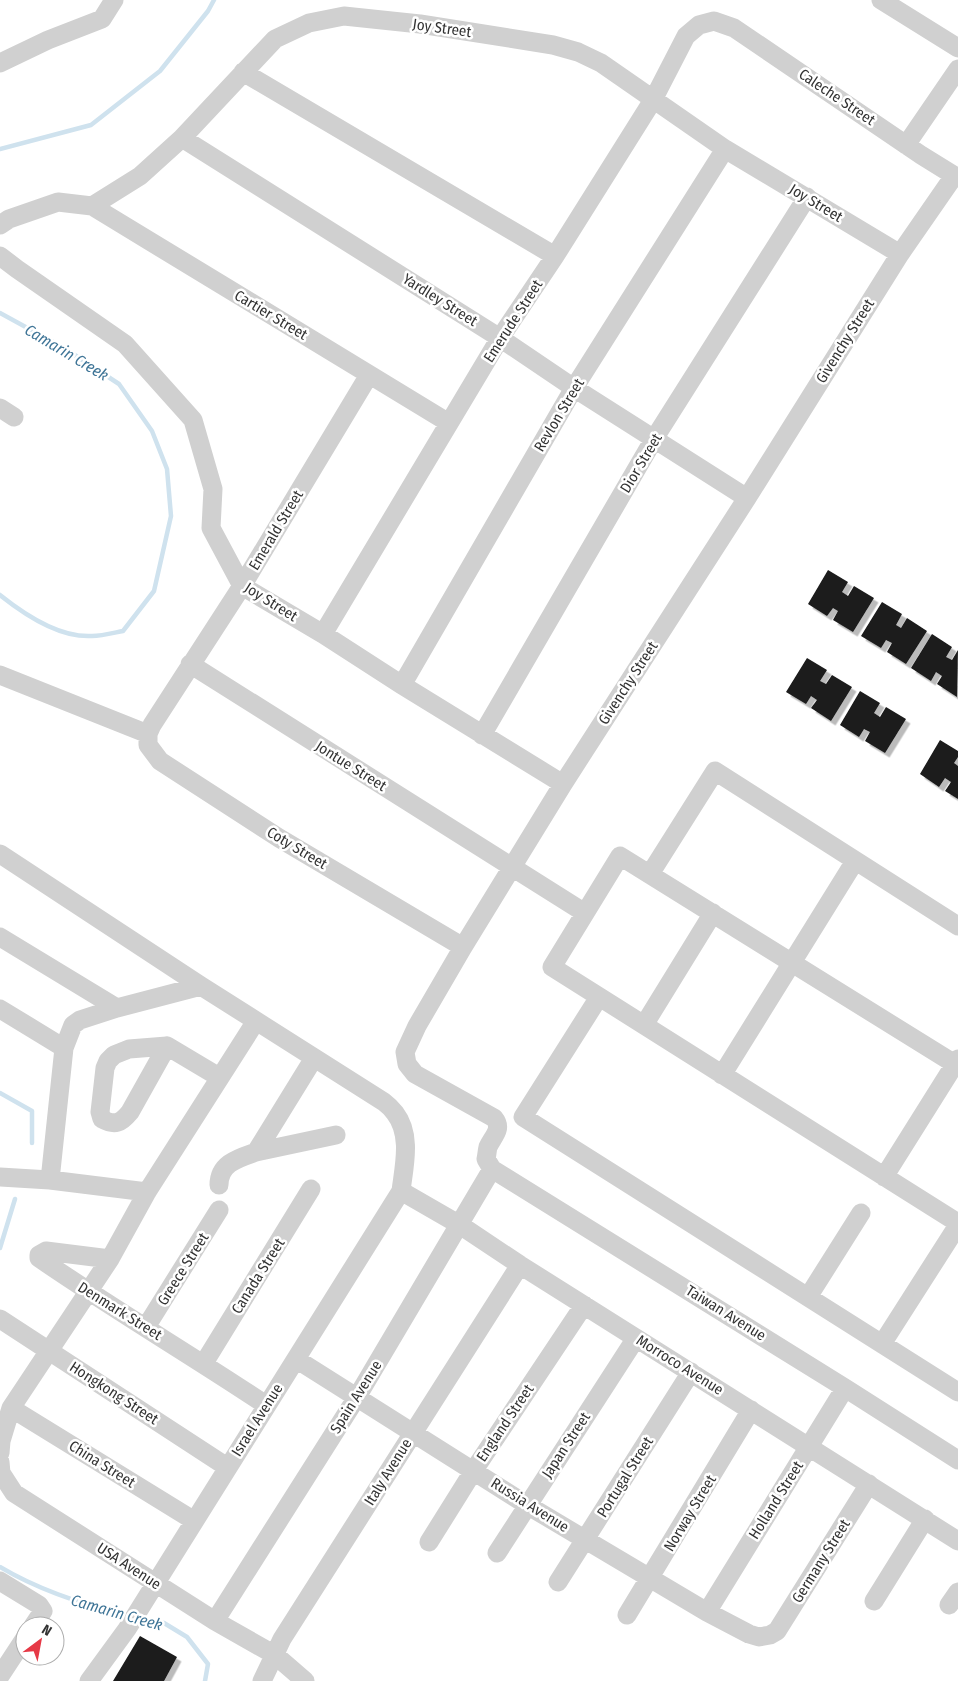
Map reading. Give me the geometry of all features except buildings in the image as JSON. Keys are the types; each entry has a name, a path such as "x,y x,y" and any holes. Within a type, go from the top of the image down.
{"street":[{"path":"0,63 48,40 102,18 114,0"},
{"path":"881,0 958,48"},
{"name":"Joy Street","path":"92,206 140,176 182,138 275,39 309,23 344,16 420,24 553,45 578,52 601,63 725,149 900,254"},
{"name":"Emerude Street","path":"323,634 500,338 555,256 653,100 686,36 699,25 714,21"},
{"name":"Caleche Street","path":"714,21 734,28 956,177"},
{"path":"906,144 958,69"},
{"path":"242,72 555,256"},
{"name":"Yardley Street","path":"182,138 500,338 574,388 747,498"},
{"name":"Revlon Street","path":"402,685 574,388 725,149"},
{"name":"Givenchy Street","path":"492,1169 486,1160 488,1149 498,1129 498,1123 494,1118 415,1074 407,1064 405,1052 417,1026 563,784 747,498 900,254 956,177"},
{"name":"Dior Street","path":"482,734 654,439 807,197"},
{"path":"0,225 9,219 58,202 92,206"},
{"name":"Cartier Street","path":"92,206 449,422"},
{"name":"Joy Street","path":"0,256 125,344 193,420 213,489 211,528 242,586 323,634 563,784"},
{"name":"Emerald Street","path":"148,734 165,703 242,586 369,375"},
{"name":"Jontue Street","path":"190,664 585,913"},
{"path":"0,675 148,734"},
{"name":"Coty Street","path":"148,734 148,745 160,761 279,838 463,947"},
{"path":"650,874 715,772 958,926"},
{"name":"Israel Avenue","path":"0,854 201,986 384,1102 396,1114 403,1131 406,1151 401,1191 193,1520 145,1601 89,1681"},
{"path":"882,1344 958,1224 552,967 620,856 957,1063 884,1177"},
{"path":"722,1075 856,861"},
{"path":"644,1025 713,913"},
{"path":"0,937 117,1008"},
{"path":"44,1180 64,1048 73,1025 80,1020 117,1008 201,986"},
{"path":"599,997 523,1117 958,1392"},
{"path":"0,1009 64,1048"},
{"path":"0,1453 1,1442 12,1408 48,1350 110,1259 147,1192 256,1021"},
{"path":"167,1046 219,1077"},
{"path":"256,1152 314,1058"},
{"path":"219,1185 221,1172 226,1165 236,1159 256,1152 336,1135"},
{"name":"Spain Avenue","path":"215,1621 357,1397 492,1169"},
{"name":"Taiwan Avenue","path":"492,1169 846,1388 958,1460"},
{"path":"1,1177 147,1192"},
{"name":"Canada Street","path":"204,1363 312,1189"},
{"name":"Morroco Avenue","path":"401,1191 460,1225 520,1265 958,1541"},
{"name":"Greece Street","path":"146,1327 219,1210"},
{"path":"808,1297 862,1213"},
{"name":"Denmark Street","path":"110,1259 46,1251 39,1255 39,1258 89,1292 204,1363 266,1405"},
{"name":"Italy Avenue","path":"262,1681 282,1639 520,1265"},
{"name":"England Street","path":"429,1542 474,1470 584,1305"},
{"name":"Hongkong Street","path":"0,1319 227,1466"},
{"name":"Japan Street","path":"497,1554 636,1338"},
{"name":"Russia Avenue","path":"296,1359 527,1505 707,1612 749,1634 759,1637 770,1635"},
{"name":"Portugal Street","path":"558,1582 691,1372"},
{"name":"Holland Street","path":"707,1612 846,1388"},
{"name":"China Street","path":"12,1408 193,1520"},
{"name":"Norway Street","path":"627,1616 751,1410"},
{"name":"USA Avenue","path":"0,1462 1,1473 14,1493 215,1621 275,1655 306,1681"},
{"name":"Germany Street","path":"770,1635 776,1631 869,1484"},
{"path":"874,1601 925,1519"},
{"path":"0,1581 39,1605 38,1616"},
{"path":"0,1676 6,1653"}],"waterway":[{"name":"Camarin Creek","path":"0,149 91,125 160,71 208,11 214,0"},
{"name":"Camarin Creek","path":"0,313 64,348 119,384 152,431 167,469 171,516 154,591 123,631 96,636 80,636 67,633 43,624 0,595"},
{"name":"Camarin Creek","path":"0,1093 32,1111 32,1143"},
{"name":"Camarin Creek","path":"0,1248 15,1199"},
{"name":"Camarin Creek","path":"0,1567 15,1576 63,1596 129,1616"},
{"name":"Camarin Creek","path":"139,1618 164,1623 187,1637 208,1664 205,1681"}]}
